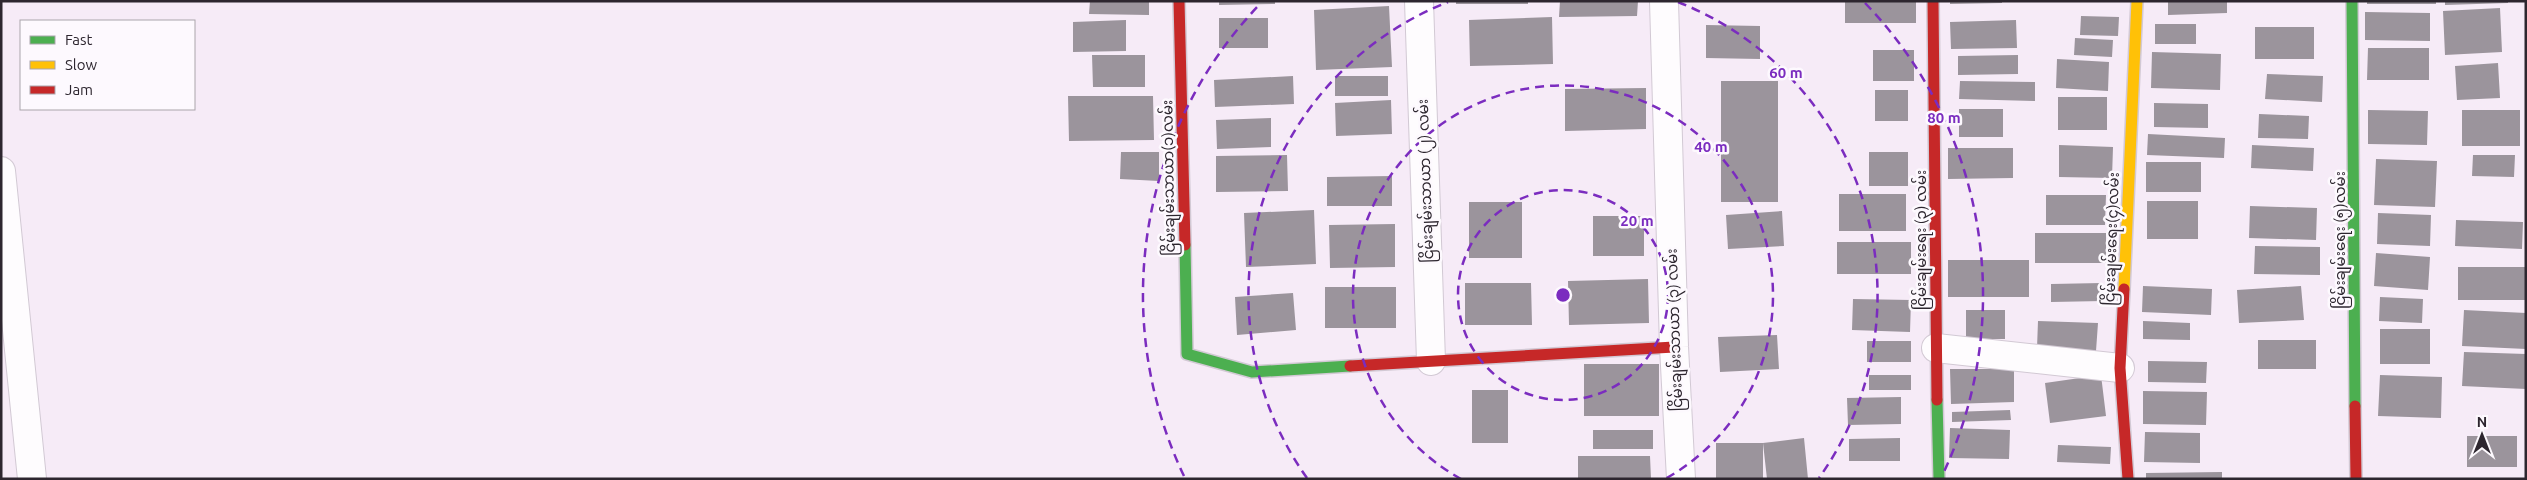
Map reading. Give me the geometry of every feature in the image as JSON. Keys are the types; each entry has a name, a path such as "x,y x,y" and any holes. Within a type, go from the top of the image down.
{"street":[{"name":"ငြိမ်းချမ်းသာယာ(၁)လမ်း","path":"1178,1 1187,354 1252,372 1430,361"},
{"name":"ငြိမ်းချမ်းသာယာ (၂) လမ်း","path":"1419,1 1430,361"},
{"name":"ငြိမ်းချမ်းသာယာ (၃) လမ်း","path":"1664,1 1674,347 1680,479"},
{"name":"ငြိမ်းချမ်းရေး (၃) လမ်း","path":"1933,1 1939,479"},
{"name":"ငြိမ်းချမ်းရေး(၄)လမ်း","path":"2128,479 2120,368 2137,1"},
{"name":"ငြိမ်းချမ်းရေး (၅)လမ်း","path":"2352,1 2356,479"},
{"path":"1,171 32,479"},
{"path":"1430,361 1674,347"},
{"path":"1936,348 2120,368"}],"building":[{"path":"1090,1 1149,1 1149,15 1089,14"},
{"path":"1219,1 1275,1 1275,4 1219,5"},
{"path":"1456,1 1528,1 1528,4 1456,4"},
{"path":"1560,1 1638,1 1637,16 1559,17"},
{"path":"1845,1 1916,1 1916,23 1845,23"},
{"path":"1950,1 2002,1 2002,3 1950,4"},
{"path":"2168,1 2227,1 2227,13 2168,15"},
{"path":"2367,1 2436,1 2436,4 2367,4"},
{"path":"2445,1 2508,1 2508,3 2445,5"},
{"path":"1389,6 1392,67 1316,70 1314,10"},
{"path":"2500,8 2502,52 2445,55 2443,11"},
{"path":"2365,12 2430,13 2430,41 2365,40"},
{"path":"2081,16 2119,17 2118,36 2080,35"},
{"path":"1552,17 1553,64 1470,66 1469,20"},
{"path":"1219,18 1268,18 1268,48 1219,48"},
{"path":"1126,20 1126,51 1073,52 1073,22"},
{"path":"2016,20 2017,48 1951,49 1950,22"},
{"path":"2155,24 2196,24 2196,44 2155,44"},
{"path":"1706,25 1760,26 1760,59 1706,58"},
{"path":"2255,27 2314,27 2314,59 2255,59"},
{"path":"2075,38 2113,40 2112,57 2074,55"},
{"path":"2368,48 2429,48 2429,80 2367,80"},
{"path":"1873,50 1914,50 1914,81 1873,81"},
{"path":"2152,52 2221,54 2220,90 2151,88"},
{"path":"1092,55 1145,55 1145,87 1093,87"},
{"path":"2018,55 2018,74 1958,75 1958,56"},
{"path":"2057,59 2109,62 2108,91 2056,88"},
{"path":"2498,63 2500,98 2457,100 2455,66"},
{"path":"2267,74 2323,76 2322,102 2265,99"},
{"path":"1293,76 1294,104 1215,107 1214,80"},
{"path":"1335,76 1388,76 1388,96 1335,96"},
{"path":"1721,81 1778,81 1778,202 1721,202"},
{"path":"1960,81 2035,82 2035,101 1959,99"},
{"path":"1646,88 1646,129 1565,131 1565,89"},
{"path":"1875,90 1908,90 1908,121 1875,121"},
{"path":"1068,96 1153,96 1154,140 1069,141"},
{"path":"2058,97 2107,97 2107,130 2058,130"},
{"path":"1391,100 1392,134 1336,136 1335,103"},
{"path":"2154,103 2208,104 2208,128 2154,127"},
{"path":"1959,109 2003,109 2003,137 1959,137"},
{"path":"2368,110 2428,111 2427,145 2368,144"},
{"path":"2462,110 2520,110 2520,146 2462,146"},
{"path":"2259,114 2309,116 2308,139 2258,138"},
{"path":"1271,118 1271,147 1217,149 1216,120"},
{"path":"2148,134 2225,138 2224,158 2147,155"},
{"path":"2059,145 2113,147 2112,178 2059,177"},
{"path":"2252,145 2314,148 2313,171 2251,168"},
{"path":"1948,148 2013,148 2013,178 1948,179"},
{"path":"1121,152 1159,152 1159,181 1120,179"},
{"path":"1869,152 1908,152 1908,186 1869,186"},
{"path":"1287,155 1288,191 1216,192 1216,156"},
{"path":"2473,155 2515,155 2514,177 2472,176"},
{"path":"2376,159 2437,161 2435,207 2374,205"},
{"path":"2146,162 2201,162 2201,192 2146,192"},
{"path":"1392,176 1392,206 1327,206 1327,177"},
{"path":"1839,194 1906,194 1906,231 1839,231"},
{"path":"2046,195 2106,195 2105,225 2046,225"},
{"path":"2147,201 2198,201 2198,239 2147,239"},
{"path":"1469,202 1522,202 1522,258 1469,258"},
{"path":"2250,206 2317,208 2316,240 2249,238"},
{"path":"1314,210 1316,264 1246,267 1244,213"},
{"path":"1782,211 1784,246 1728,249 1726,215"},
{"path":"2378,213 2431,215 2430,246 2377,244"},
{"path":"1593,216 1644,216 1644,256 1593,256"},
{"path":"2456,220 2523,222 2522,249 2455,246"},
{"path":"1395,224 1395,267 1330,268 1329,225"},
{"path":"2035,233 2106,233 2106,263 2035,263"},
{"path":"1837,242 1911,242 1911,274 1837,274"},
{"path":"2255,246 2320,247 2320,275 2254,274"},
{"path":"2376,253 2430,257 2428,290 2374,286"},
{"path":"1948,260 2029,260 2029,297 1948,297"},
{"path":"2458,267 2526,267 2526,300 2458,300"},
{"path":"1648,279 1649,323 1569,325 1568,281"},
{"path":"1465,283 1531,283 1532,325 1465,325"},
{"path":"2102,283 2103,301 2051,302 2051,284"},
{"path":"2143,286 2212,289 2211,315 2142,312"},
{"path":"2301,286 2304,320 2239,323 2237,290"},
{"path":"1325,287 1396,287 1396,328 1325,328"},
{"path":"1293,293 1296,330 1237,335 1235,297"},
{"path":"2380,297 2423,299 2422,323 2379,321"},
{"path":"1853,299 1911,300 1910,332 1852,330"},
{"path":"1966,310 2005,310 2005,339 1966,339"},
{"path":"2464,310 2526,313 2526,349 2462,346"},
{"path":"2038,321 2098,323 2096,351 2037,348"},
{"path":"2143,321 2190,323 2190,340 2143,339"},
{"path":"2380,329 2430,329 2430,364 2380,364"},
{"path":"1777,335 1779,369 1720,372 1718,337"},
{"path":"2258,340 2316,340 2316,369 2258,369"},
{"path":"1867,341 1911,341 1911,362 1867,362"},
{"path":"2464,352 2526,354 2526,389 2462,386"},
{"path":"2148,361 2207,362 2206,383 2148,382"},
{"path":"1584,364 1659,364 1659,416 1584,416"},
{"path":"1950,369 2014,369 2014,402 1951,404"},
{"path":"1869,375 1911,375 1911,390 1869,390"},
{"path":"2101,375 2106,416 2050,423 2045,383"},
{"path":"2380,375 2442,377 2441,418 2378,416"},
{"path":"1472,390 1508,390 1508,443 1472,443"},
{"path":"2143,391 2207,392 2206,425 2143,424"},
{"path":"1901,397 1901,424 1848,425 1847,398"},
{"path":"2010,410 2011,420 1952,422 1952,412"},
{"path":"1950,428 2010,430 2009,459 1949,458"},
{"path":"1593,430 1653,430 1653,449 1593,449"},
{"path":"2145,432 2200,433 2200,463 2144,462"},
{"path":"2467,436 2517,436 2517,467 2467,467"},
{"path":"1804,438 1808,479 1767,479 1763,443"},
{"path":"1900,438 1900,461 1849,461 1849,439"},
{"path":"1716,443 1763,443 1763,479 1716,479"},
{"path":"2058,445 2111,447 2110,464 2057,462"},
{"path":"1578,456 1650,456 1651,479 1578,479"},
{"path":"2222,472 2222,479 2146,479 2146,473"}],"traffic: fast":[{"path":"2352,1 2355,406"},
{"path":"1185,245 1187,354 1252,372 1350,366"},
{"path":"1937,400 1939,479"}],"traffic: slow":[{"path":"2124,289 2137,1"}],"traffic: jam":[{"path":"1179,1 1185,245"},
{"path":"1933,1 1937,400"},
{"path":"2124,289 2120,368 2128,479"},
{"path":"1350,366 1674,347"},
{"path":"2355,406 2356,479"}]}
